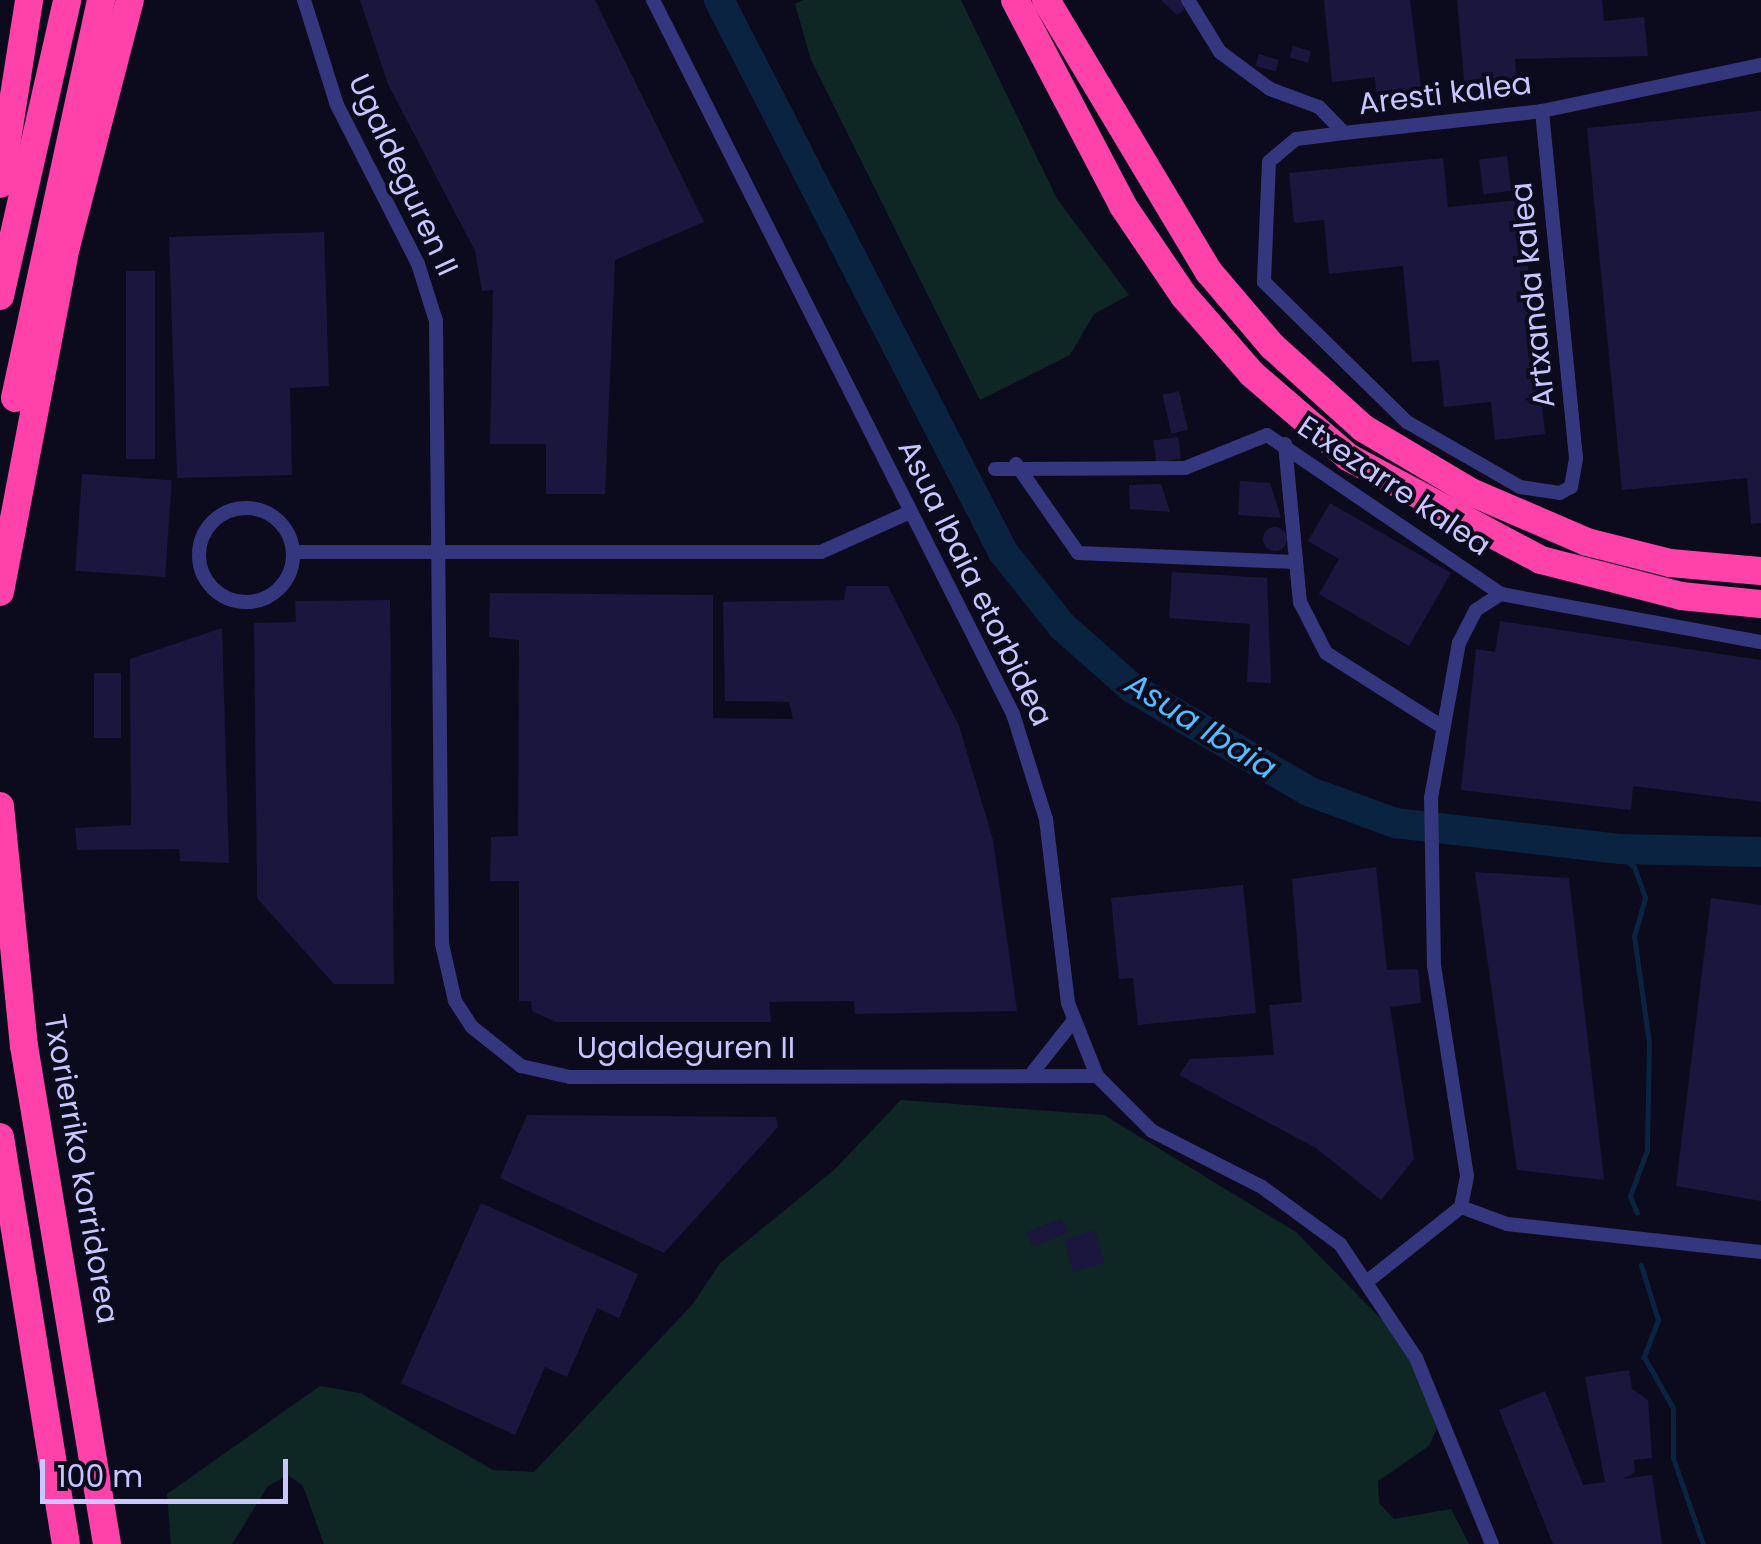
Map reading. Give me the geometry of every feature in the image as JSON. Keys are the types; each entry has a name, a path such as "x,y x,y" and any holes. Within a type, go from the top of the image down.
{"highway":[{"path":"0,184 29,0"},
{"path":"0,296 67,0"},
{"path":"0,564 17,384 102,0"},
{"path":"0,592 66,247 130,0"},
{"path":"1015,0 1124,206 1184,296 1252,374 1348,457 1541,560 1681,596 1761,604"},
{"path":"1046,0 1131,144 1240,311 1364,428 1471,492 1587,542 1670,563 1761,571"},
{"path":"1067,0 1131,144"},
{"name":"Txorierriko korridorea","path":"0,806 24,1046 107,1544"},
{"path":"0,1137 66,1544"}],"street":[{"name":"Ugaldeguren II","path":"304,0 337,105 430,296 441,555 442,944 455,1001 484,1040 522,1066 570,1077 1034,1072 1097,1076"},
{"name":"Asua Ibaia etorbidea","path":"653,0 1033,765 1074,1020 1097,1076 1152,1130 1307,1214 1368,1280 1416,1358 1492,1544"},
{"name":"Aresti kalea","path":"1188,0 1220,52 1284,97 1319,107 1344,134 1542,111 1761,65"},
{"name":"Artxanda kalea","path":"1344,134 1296,139 1269,162 1264,282 1352,378 1407,422 1520,487 1560,492 1576,475 1542,111"},
{"name":"Etxezarre kalea","path":"995,469 1016,464 1163,471 1228,458 1267,435 1501,594 1761,642"},
{"path":"1285,444 1300,602 1326,654 1438,724"},
{"path":"1016,464 1078,553 1295,562"},
{"path":"253,508 281,522 293,552 276,591 249,602 210,585 199,555 210,525 253,508"},
{"path":"293,552 822,552 910,512"},
{"path":"1368,1280 1461,1207 1467,1176 1434,966 1428,843 1438,724 1466,625 1501,594"},
{"path":"1034,1072 1074,1020"},
{"path":"1461,1207 1507,1224 1761,1252"}],"green space":[{"path":"803,0 961,0 1057,199 1129,295 1094,314 1070,355 980,400 811,60 795,4"},
{"path":"901,1100 1104,1115 1296,1232 1386,1324 1412,1360 1437,1428 1429,1446 1378,1481 1379,1503 1394,1519 1451,1509 1469,1544 324,1544 303,1486 288,1475 268,1486 232,1544 171,1544 167,1494 320,1386 360,1393 493,1470 534,1472 692,1305 720,1263 834,1170"}],"building":[{"path":"360,0 595,0 704,222 615,260 605,494 546,494 546,444 490,444 493,290 482,291 475,251 388,84"},
{"path":"1161,0 1181,0 1184,10 1177,15"},
{"path":"1324,0 1410,0 1423,103 1377,105 1375,77 1332,82"},
{"path":"1457,0 1602,0 1604,21 1644,17 1648,56 1515,59 1517,85 1465,90"},
{"path":"1293,46 1311,51 1308,63 1290,58"},
{"path":"1259,54 1279,60 1276,72 1255,65"},
{"path":"1761,111 1761,523 1751,524 1747,478 1622,490 1587,128"},
{"path":"1507,156 1511,191 1483,194 1479,159"},
{"path":"1443,158 1448,207 1521,200 1545,434 1495,440 1491,402 1444,407 1439,360 1412,362 1403,266 1329,274 1324,220 1294,223 1289,173"},
{"path":"324,232 329,386 290,388 292,475 177,478 169,237"},
{"path":"126,271 155,271 155,459 126,459"},
{"path":"1179,391 1188,430 1171,434 1162,395"},
{"path":"1178,437 1181,459 1156,462 1153,440"},
{"path":"82,474 172,480 165,577 75,571"},
{"path":"1240,481 1270,483 1281,518 1238,515"},
{"path":"1161,484 1170,512 1130,509 1129,485"},
{"path":"1330,503 1451,573 1409,646 1319,594 1339,559 1308,541"},
{"path":"1275,527 1284,530 1284,548 1275,551 1266,548 1263,539 1266,530"},
{"path":"1172,572 1267,578 1271,683 1247,682 1250,624 1169,618"},
{"path":"846,586 888,586 959,726 993,840 1017,1011 855,1014 854,1001 769,1002 771,1022 556,1022 532,1011 531,1001 519,1001 519,881 490,881 491,837 518,836 519,640 489,637 490,593 713,595 713,718 793,719 789,702 725,701 723,602 844,600"},
{"path":"390,600 394,984 334,984 257,898 254,623 296,622 295,601"},
{"path":"1500,621 1761,660 1761,802 1633,786 1631,810 1461,790 1476,649 1495,652"},
{"path":"222,628 229,863 180,861 179,849 77,850 75,828 131,825 130,659"},
{"path":"94,673 121,673 121,738 94,738"},
{"path":"1376,867 1387,970 1418,969 1421,1003 1390,1007 1414,1159 1381,1200 1316,1148 1179,1075 1190,1059 1274,1055 1269,1005 1302,1002 1292,879"},
{"path":"1475,872 1569,878 1604,1180 1517,1170"},
{"path":"1243,885 1256,1013 1138,1025 1133,978 1119,979 1111,898"},
{"path":"1711,898 1761,905 1761,1201 1676,1186"},
{"path":"527,1115 776,1117 778,1127 664,1253 500,1178"},
{"path":"481,1203 638,1274 619,1318 597,1308 567,1377 545,1367 515,1435 401,1383"},
{"path":"1062,1218 1068,1233 1033,1247 1027,1232"},
{"path":"1095,1230 1105,1263 1073,1272 1063,1240"},
{"path":"1629,1370 1632,1389 1648,1400 1652,1458 1634,1460 1635,1472 1623,1479 1652,1475 1662,1544 1553,1544 1499,1410 1545,1391 1583,1485 1605,1482 1585,1377"}],"waterway":[{"name":"Asua Ibaia","path":"719,0 1003,552 1062,626 1132,688 1308,791 1395,823 1620,849 1761,852"},
{"path":"1610,847 1634,867 1645,898 1634,936 1649,1043 1647,1150 1630,1196 1637,1213"},
{"path":"1641,1265 1658,1320 1644,1357 1673,1408 1673,1458 1703,1544"}]}
